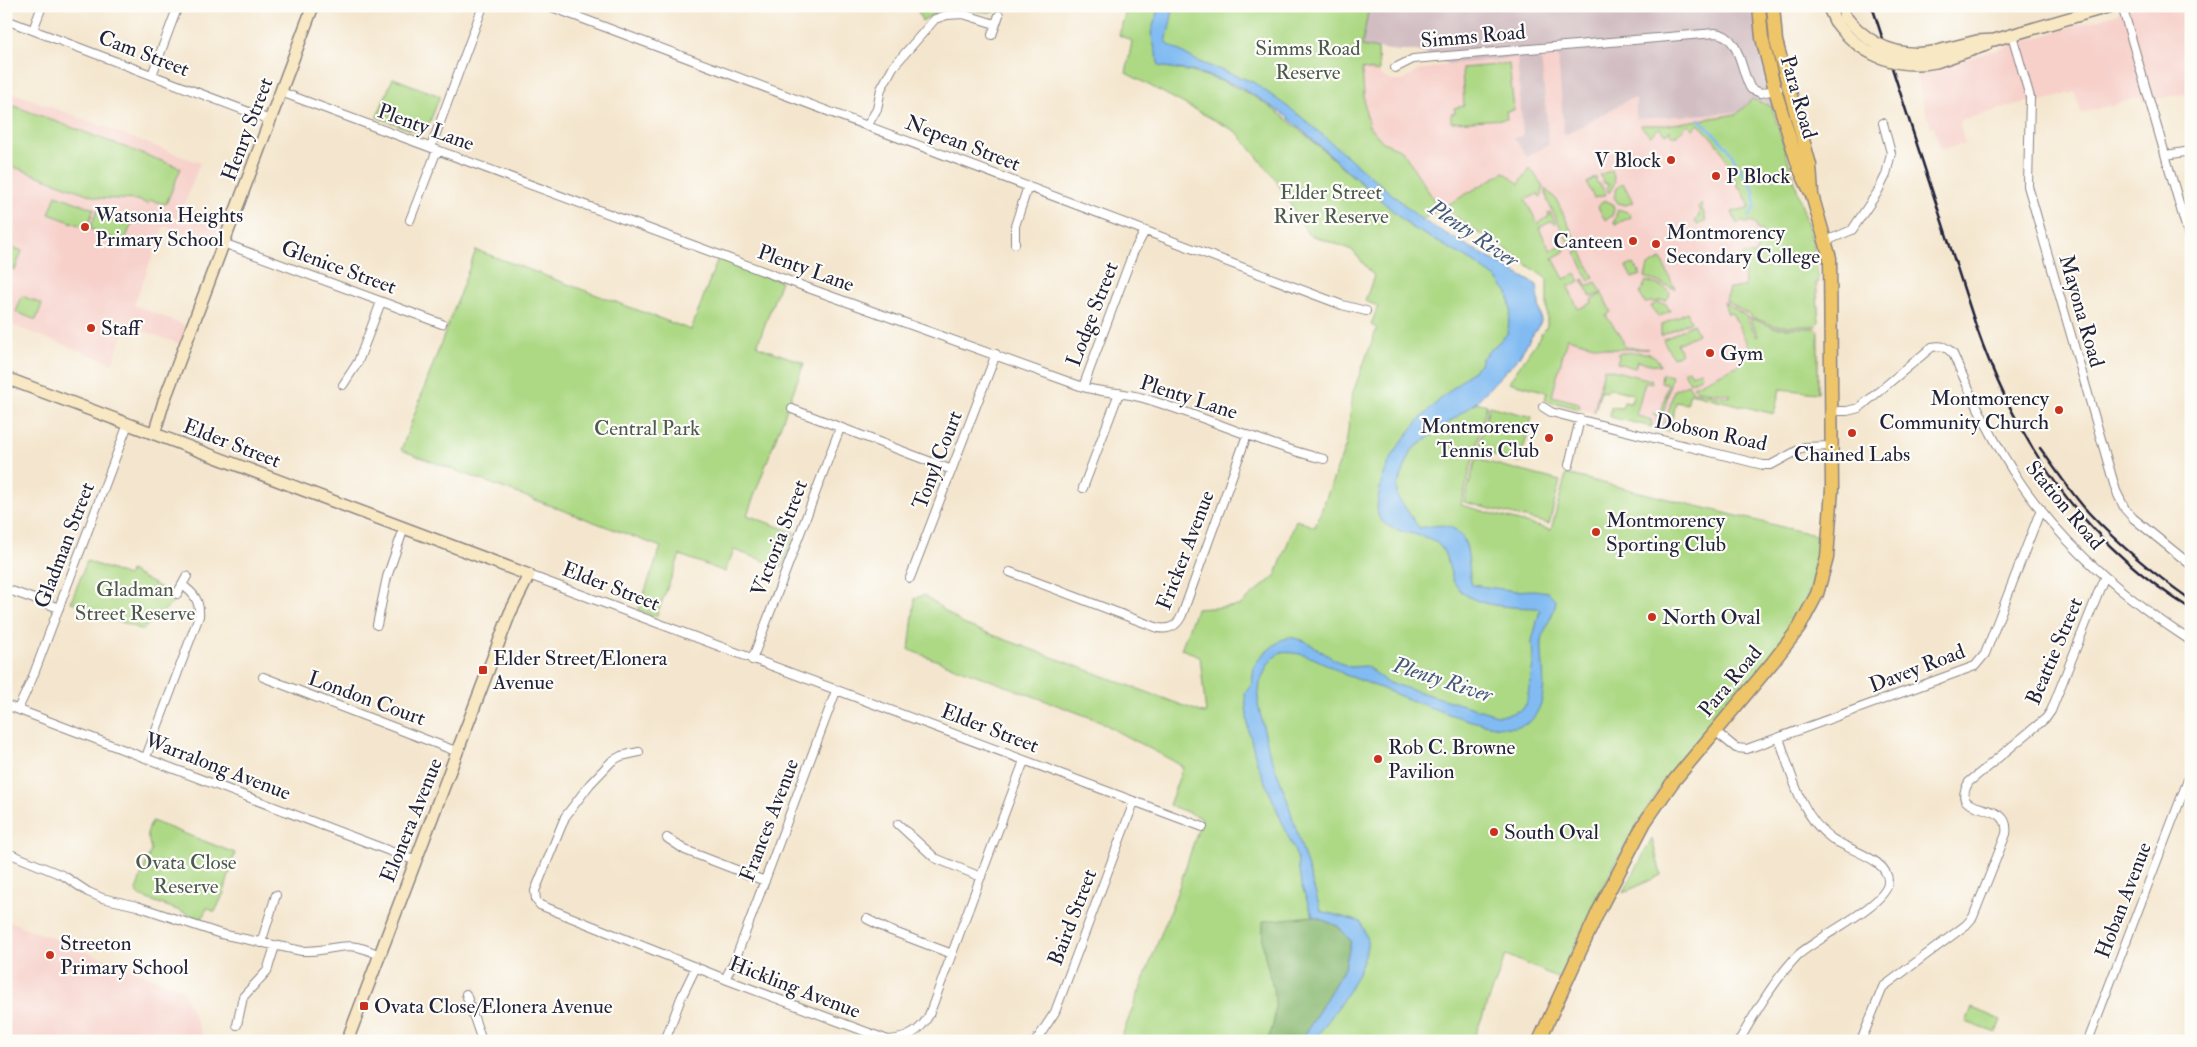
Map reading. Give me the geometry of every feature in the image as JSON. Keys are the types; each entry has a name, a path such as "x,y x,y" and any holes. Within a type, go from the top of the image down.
{"main road":[{"name":"Para Road","path":"1539,1041 1599,910 1636,838 1662,796 1799,628 1817,594 1823,575 1830,540 1832,507 1830,258 1812,195 1799,168 1775,90 1762,38 1759,6"},
{"name":"Para Road","path":"1773,6 1773,27 1810,165 1812,195"}],"street":[{"path":"33,30 42,6"},
{"path":"152,75 178,6"},
{"name":"Henry Street","path":"154,434 313,6"},
{"path":"410,220 483,6"},
{"name":"Nepean Street","path":"549,6 1342,305 1366,311"},
{"path":"1828,6 1862,34 1884,48 1935,57 1976,42 1994,40 2111,6"},
{"path":"2122,6 2191,244"},
{"path":"867,126 877,109 881,89 893,67 935,19 947,15 963,14 995,24"},
{"path":"992,35 999,15"},
{"name":"Cam Street","path":"6,20 270,120"},
{"name":"Simms Road","path":"1396,68 1413,59 1715,33 1731,40 1751,89 1761,93 1788,86"},
{"name":"Mayona Road","path":"2012,35 2030,97 2028,186 2116,491 2125,509 2133,518 2191,565"},
{"name":"Plenty Lane","path":"281,92 1083,387 1142,398 1296,452 1324,459"},
{"path":"1826,240 1852,230 1872,201 1886,175 1891,153 1883,123"},
{"path":"2166,155 2191,151"},
{"path":"1015,244 1015,226 1028,186"},
{"name":"Lodge Street","path":"1083,387 1142,229"},
{"name":"Glenice Street","path":"224,243 442,324"},
{"path":"343,385 358,362 381,302"},
{"name":"Station Road","path":"1831,410 1859,408 1926,351 1944,346 1953,354 1982,417 2007,461 2041,509 2104,578 2143,609 2191,641"},
{"name":"Tonyl Court","path":"910,578 996,354"},
{"name":"Elder Street","path":"6,378 752,660 1203,827"},
{"path":"1084,488 1119,393"},
{"name":"Dobson Road","path":"1543,407 1551,412 1766,466 1804,447 1832,446"},
{"path":"792,409 952,470"},
{"path":"1569,465 1580,419"},
{"name":"Gladman Street","path":"21,710 128,424"},
{"name":"Victoria Street","path":"752,660 840,428"},
{"name":"Fricker Avenue","path":"1010,572 1158,628 1174,626 1182,615 1247,435"},
{"name":"Davey Road","path":"1715,732 1740,749 1779,738 1980,663 1986,654 2041,509"},
{"path":"377,625 387,577 404,528"},
{"name":"Elonera Avenue","path":"346,1041 525,573"},
{"path":"177,594 187,576"},
{"name":"Beattie Street","path":"1861,1041 1883,986 1966,925 1973,917 2006,834 2007,824 1999,813 1977,808 1968,803 1965,798 1965,788 1969,782 2046,718 2051,711 2104,578"},
{"path":"146,757 199,616 199,607 195,596 182,585"},
{"path":"6,589 59,608"},
{"name":"London Court","path":"263,677 458,752"},
{"name":"Frances Avenue","path":"728,980 836,691"},
{"name":"Warralong Avenue","path":"6,705 416,861"},
{"path":"1738,1041 1754,1015 1798,956 1864,911 1881,896 1888,883 1887,874 1877,862 1840,844 1818,825 1804,805 1779,738"},
{"name":"Hickling Avenue","path":"639,752 622,756 612,762 590,784 564,817 547,858 535,896 536,900 545,909 888,1040 904,1039 919,1030 924,1024 1024,760"},
{"name":"Hoban Avenue","path":"2088,1041 2191,772"},
{"name":"Baird Street","path":"1036,1041 1055,1012 1134,802"},
{"path":"898,824 935,858 981,877"},
{"path":"667,838 685,850 765,881"},
{"path":"13,855 64,876 88,892 102,898 137,906 221,934 275,946 312,951 350,945 379,955"},
{"path":"261,943 276,895"},
{"path":"867,919 889,930 952,954"},
{"path":"237,1025 243,997 267,971 275,946"},
{"path":"665,1041 693,966"},
{"path":"466,994 482,1041"}],"shaded area":[{"path":"1369,6 1754,6 1776,111 1764,102 1752,99 1739,112 1636,119 1636,99 1630,99 1564,136 1558,56 1541,57 1549,144 1527,157 1514,138 1523,136 1517,58 1449,64 1417,51 1362,47"},
{"path":"2142,6 2191,6 2191,93 2143,101 2142,97 2081,113 2075,92 2037,103 2025,102 1959,121 1965,144 1941,150 1934,127 1931,127 1915,74"},
{"name":"Montmorency Secondary College","path":"1558,56 1565,136 1630,99 1636,99 1637,119 1758,111 1767,118 1799,197 1816,256 1819,282 1819,394 1780,389 1774,414 1679,391 1669,431 1632,422 1642,382 1605,372 1595,413 1545,400 1547,392 1509,382 1547,326 1547,279 1500,245 1470,228 1434,200 1402,150 1383,142 1369,126 1365,108 1362,69 1379,72 1383,77 1393,81 1403,81 1417,71 1449,64 1517,58 1523,137 1515,138 1549,144 1540,57"},
{"name":"Watsonia Heights Primary School","path":"6,90 200,163 182,211 224,227 217,246 164,226 134,305 187,326 180,344 127,325 112,363 6,323"},
{"name":"Streeton Primary School","path":"6,920 182,989 205,1041 6,1041"}],"green space":[{"path":"912,6 997,6 995,12 950,9 922,21 918,11"},
{"path":"1127,6 1369,6 1362,46 1378,49 1379,72 1362,69 1365,108 1369,126 1383,142 1402,150 1434,200 1444,207 1417,223 1495,269 1524,322 1461,398 1487,405 1461,505 1551,530 1566,474 1819,536 1814,579 1800,610 1768,659 1692,747 1657,794 1612,870 1559,978 1506,955 1473,1041 1120,1041 1178,890 1202,818 1169,805 1183,767 1100,721 909,650 915,598 924,595 963,624 1206,714 1200,656 1181,649 1196,609 1239,606 1276,575 1296,520 1315,527 1346,445 1353,392 1377,328 1371,325 1378,306 1365,301 1374,276 1352,250 1308,234 1276,180 1237,132 1126,73 1132,41 1119,35","holes":["1161,46 1277,104 1416,223 1410,227 1389,205 1306,135 1264,103 1242,90 1218,80 1191,72 1159,66 1156,50"]},
{"path":"1509,64 1514,110 1506,111 1507,119 1451,122 1451,114 1455,113 1454,108 1464,106 1462,68"},
{"path":"393,78 440,96 427,129 419,133 377,117"},
{"path":"1752,99 1772,107 1813,242 1819,282 1816,283 1819,321 1816,326 1776,326 1754,318 1726,301 1729,288 1745,287 1743,254 1755,255 1763,238 1761,230 1757,230 1756,225 1750,221 1745,224 1743,220 1737,224 1732,212 1750,207 1741,188 1739,188 1720,147 1699,124 1693,129 1688,124 1675,137 1670,133 1670,130 1666,134 1659,128 1650,136 1640,125 1667,125 1737,114"},
{"path":"6,103 181,168 166,204 149,200 148,204 137,200 98,198 6,164"},
{"path":"1530,168 1543,186 1542,196 1540,197 1538,194 1525,200 1538,224 1549,216 1548,213 1550,212 1556,223 1554,224 1552,221 1539,228 1550,250 1564,244 1565,251 1553,258 1564,279 1576,274 1580,281 1568,287 1578,309 1592,303 1591,300 1602,294 1611,312 1606,316 1621,336 1625,347 1648,349 1610,349 1567,338 1552,396 1579,403 1580,409 1545,400 1547,392 1509,382 1547,326 1547,279 1500,245 1470,228 1444,207 1504,172 1519,184"},
{"path":"1612,170 1615,182 1609,193 1607,190 1608,184 1604,183 1600,175"},
{"path":"1596,177 1596,182 1601,185 1606,195 1594,198 1587,183"},
{"path":"1623,183 1633,202 1626,205 1618,203 1614,197 1617,188"},
{"path":"1545,189 1556,199 1578,245 1573,248 1568,242 1548,202"},
{"path":"56,195 94,209 87,228 49,214"},
{"path":"1604,200 1613,204 1614,209 1612,216 1605,220 1598,207"},
{"path":"1701,204 1706,221 1697,225 1695,220 1699,217 1698,207"},
{"path":"1618,209 1630,213 1631,217 1616,224 1614,223"},
{"path":"97,210 132,223 124,242 90,229"},
{"path":"6,245 22,251 15,270 6,266"},
{"path":"1580,249 1594,278 1589,281 1575,252"},
{"name":"Central Park","path":"476,250 691,330 718,258 781,281 757,346 804,363 747,515 795,533 782,567 734,550 725,572 680,555 656,617 638,610 661,547 401,450"},
{"path":"1661,259 1675,289 1645,277 1648,266"},
{"path":"1633,264 1641,275 1632,278 1626,267"},
{"path":"1584,279 1587,286 1596,282 1602,293 1591,297 1582,280"},
{"path":"1646,281 1664,287 1670,293 1669,297 1666,300 1645,303 1640,294"},
{"path":"22,296 42,304 36,320 16,312"},
{"path":"1724,302 1746,316 1757,337 1758,335 1750,318 1776,328 1815,328 1818,332 1818,393 1780,389 1774,414 1690,393 1687,404 1676,402 1669,431 1664,430 1674,390 1688,384 1692,391 1729,397 1729,394 1697,390 1693,386 1741,364 1749,347 1732,313 1728,314"},
{"path":"1657,303 1666,304 1670,311 1658,317 1651,306"},
{"path":"1687,312 1691,321 1661,336 1661,325"},
{"path":"1693,324 1698,334 1677,344 1681,354 1673,357 1663,340"},
{"path":"1638,352 1649,354 1658,360 1660,366 1637,361 1635,368 1617,363 1619,356 1617,354"},
{"path":"1604,368 1651,380 1652,383 1645,382 1636,415 1651,420 1652,427 1610,417 1611,407 1622,408 1624,402 1631,403 1633,394 1609,388 1607,392 1601,390 1594,413"},
{"path":"1689,369 1692,375 1700,371 1702,376 1690,383 1684,371"},
{"path":"1662,374 1672,376 1660,429 1658,429 1657,418 1653,414 1661,414 1668,384 1661,382"},
{"path":"1489,406 1532,417 1520,462 1478,451"},
{"path":"1476,459 1560,481 1549,524 1464,502"},
{"name":"Gladman Street Reserve","path":"87,561 128,576 130,571 165,590 175,601 142,630 71,602"},
{"name":"Ovata Close Reserve","path":"152,821 235,853 224,893 215,912 207,908 202,919 139,896 136,890 151,850 147,833"},
{"path":"1652,839 1661,875 1623,893"},
{"path":"1313,916 1338,926 1351,941 1345,967 1301,1041 1267,1041 1275,1015 1275,1003 1263,945 1263,921"},
{"path":"1972,1008 2001,1020 1996,1033 1966,1022"}],"water":[{"path":"1159,6 1174,6 1166,43 1199,62 1253,82 1299,115 1422,220 1537,285 1541,322 1518,358 1475,403 1412,450 1397,487 1397,496 1419,528 1444,525 1456,530 1461,536 1467,551 1472,585 1516,591 1533,590 1548,592 1556,600 1554,611 1544,632 1542,642 1544,688 1539,709 1535,715 1526,724 1510,727 1489,725 1464,719 1345,675 1322,662 1297,653 1279,653 1268,664 1260,683 1258,704 1269,751 1286,796 1321,911 1361,922 1367,939 1365,957 1360,969 1337,1008 1313,1041 1301,1041 1345,967 1351,941 1338,926 1313,916 1301,885 1297,857 1257,763 1248,728 1245,693 1252,684 1254,666 1262,655 1281,640 1290,637 1305,641 1340,663 1350,667 1367,666 1386,682 1497,715 1507,715 1523,709 1527,700 1533,664 1532,641 1540,610 1536,608 1490,604 1468,596 1459,589 1453,580 1446,557 1439,545 1426,537 1401,531 1386,524 1378,516 1377,509 1384,473 1393,455 1418,421 1480,364 1482,358 1507,334 1511,311 1508,293 1496,278 1472,261 1411,227 1286,116 1235,85 1196,72 1159,66 1151,33"}],"waterway":[{"path":"1699,119 1727,147 1754,191 1755,206 1749,217"}],"railway":[{"path":"1872,6 1976,326 2012,411 2058,487 2086,521 2118,553 2152,582 2191,609"},
{"path":"2040,448 2089,513 2138,559 2191,600"}],"place":[{"name":"V Block","path":"1671,160"},
{"name":"P Block","path":"1716,176"},
{"name":"Watsonia Heights Primary School","path":"85,227"},
{"name":"Canteen","path":"1633,241"},
{"name":"Montmorency Secondary College","path":"1656,244"},
{"name":"Staff","path":"91,328"},
{"name":"Gym","path":"1710,353"},
{"name":"Montmorency Community Church","path":"2059,410"},
{"name":"Chained Labs","path":"1852,433"},
{"name":"Montmorency Tennis Club","path":"1549,438"},
{"name":"Montmorency Sporting Club","path":"1596,532"},
{"name":"North Oval","path":"1652,617"},
{"name":"Elder Street/Elonera Avenue","path":"483,670"},
{"name":"Rob C. Browne Pavilion","path":"1378,759"},
{"name":"South Oval","path":"1494,832"},
{"name":"Streeton Primary School","path":"50,955"},
{"name":"Ovata Close/Elonera Avenue","path":"364,1006"}],"park label":[{"name":"Simms Road Reserve","path":"1308,60"},
{"name":"Elder Street River Reserve","path":"1331,204"}],"water label":[{"name":"Plenty River","path":"1474,233"},
{"name":"Plenty River","path":"1443,679"}]}
